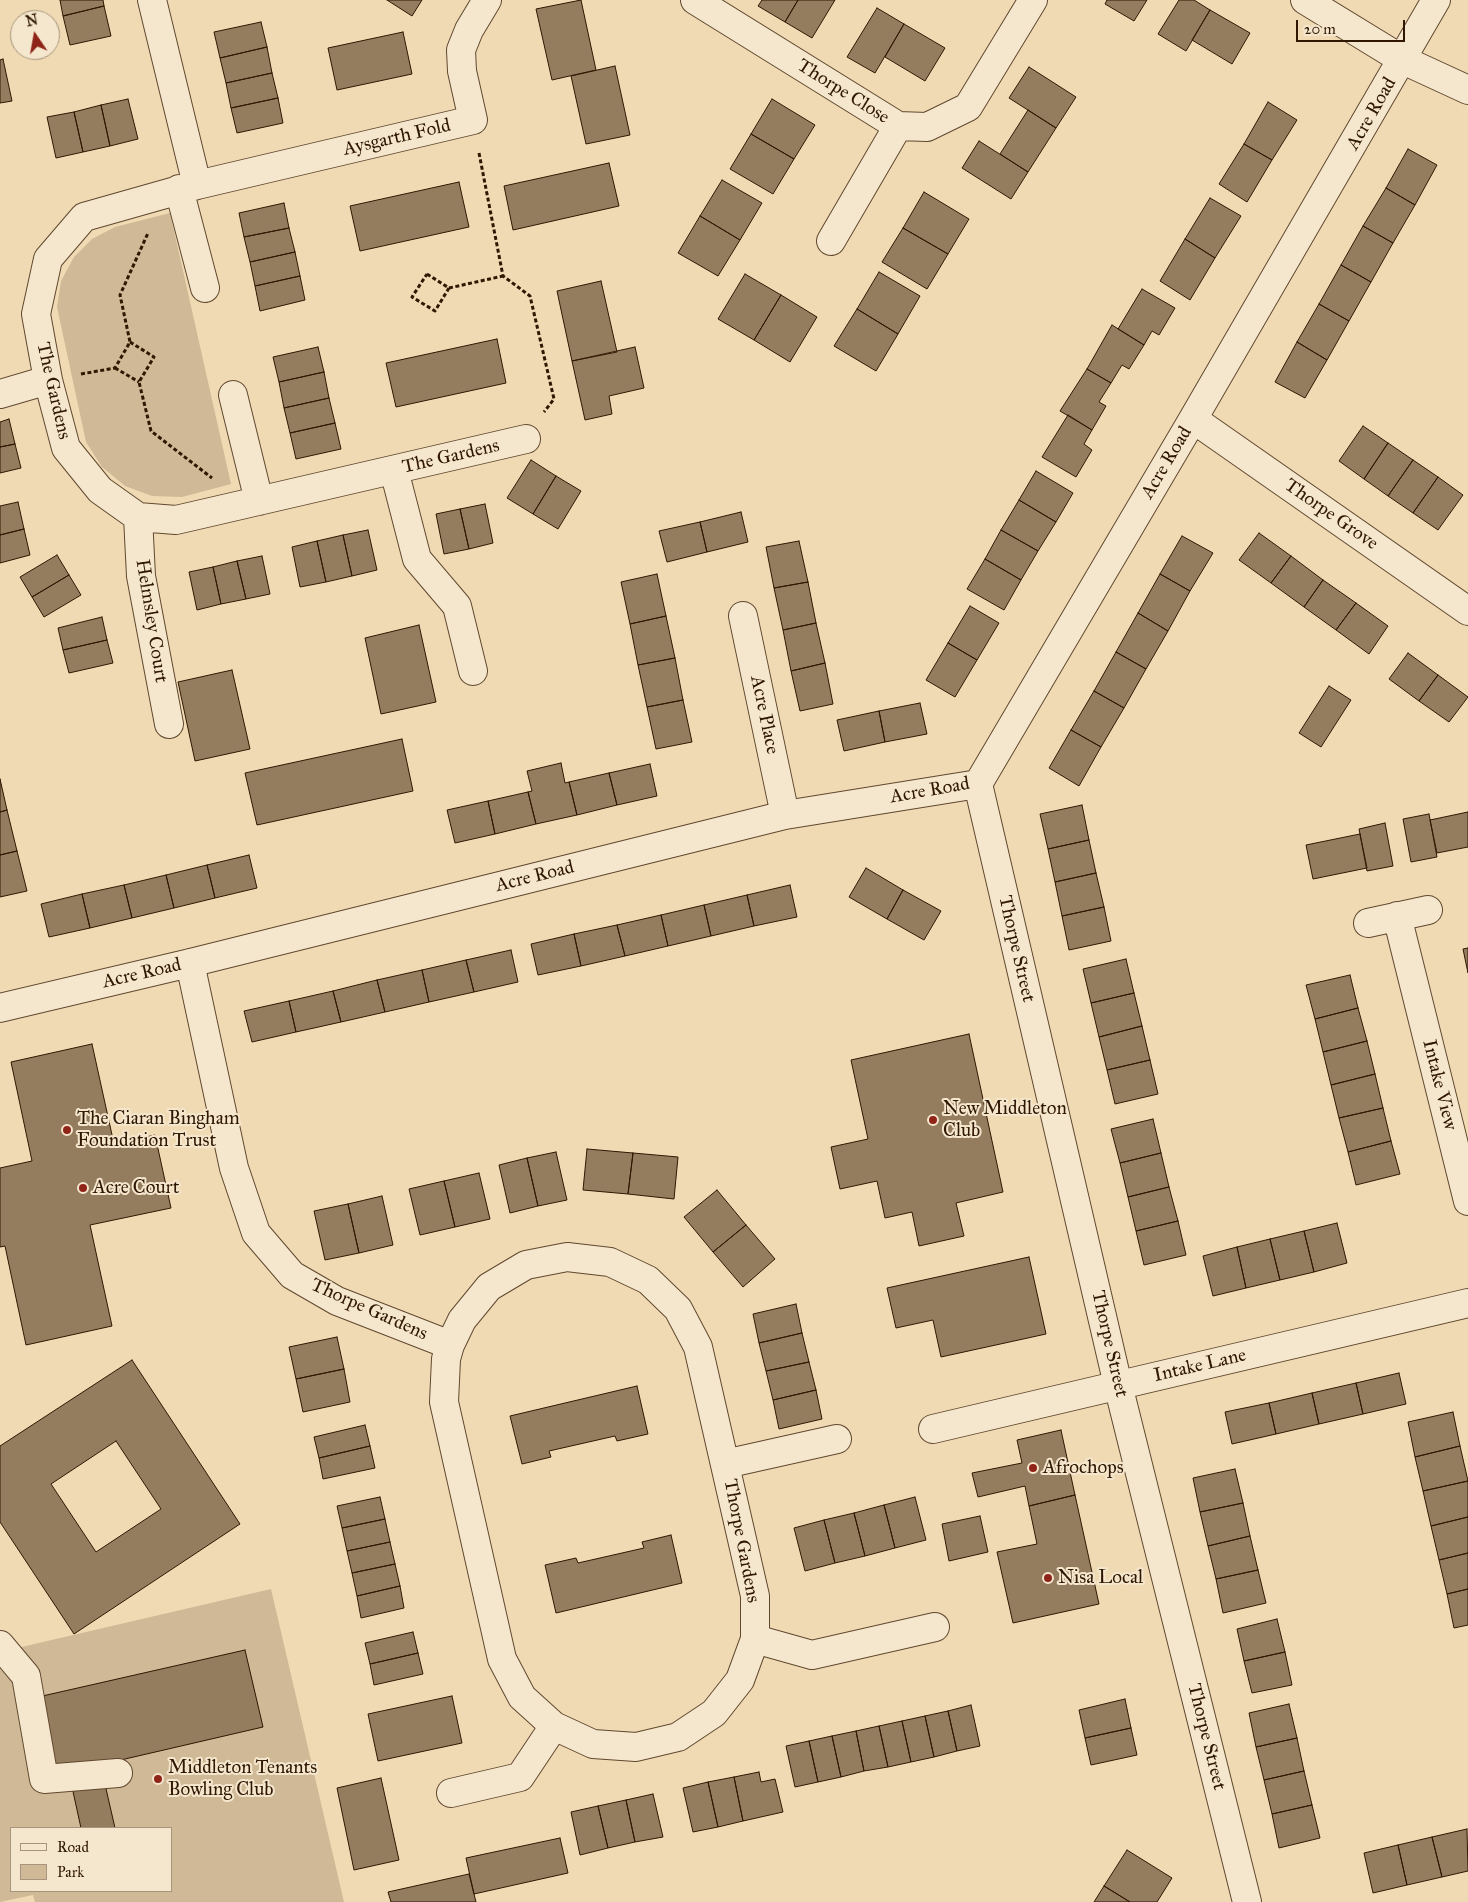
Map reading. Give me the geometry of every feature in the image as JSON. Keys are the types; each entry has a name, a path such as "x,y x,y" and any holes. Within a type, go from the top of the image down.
{"street":[{"path":"152,0 180,189 205,288"},
{"name":"Aysgarth Fold","path":"180,189 473,120 462,71 461,50 469,30 488,0"},
{"name":"Thorpe Close","path":"695,0 898,126 927,127 968,107 1033,0"},
{"path":"1305,0 1403,60 1468,90"},
{"name":"Acre Road","path":"0,1008 190,963 785,815 978,784 1403,60 1436,0"},
{"path":"831,241 898,126"},
{"name":"The Gardens","path":"180,189 84,217 48,259 36,314 48,380 66,448 100,490 138,517 176,520 526,439"},
{"path":"0,394 48,380"},
{"path":"233,395 252,503"},
{"name":"Thorpe Grove","path":"1193,419 1468,611"},
{"path":"394,470 417,559 457,606 473,671"},
{"name":"Helmsley Court","path":"138,517 141,576 169,724"},
{"name":"Acre Place","path":"743,616 785,815"},
{"name":"Thorpe Street","path":"978,784 1118,1385 1247,1902"},
{"path":"1368,923 1428,910"},
{"name":"Intake View","path":"1397,916 1468,1202"},
{"name":"Thorpe Gardens","path":"190,963 234,1168 256,1232 292,1275 337,1300 450,1345"},
{"name":"Thorpe Gardens","path":"567,1257 610,1262 648,1280 678,1309 698,1347 725,1464 755,1596 755,1639 740,1680 714,1713 678,1737 636,1747 593,1744 554,1726 522,1697 502,1659 444,1402 446,1359 450,1345 462,1320 489,1288 526,1266 567,1257"},
{"name":"Intake Lane","path":"933,1429 1468,1303"},
{"path":"725,1464 837,1439"},
{"path":"755,1639 812,1655 935,1627"},
{"path":"0,1645 26,1676 44,1779 118,1772"},
{"path":"451,1793 520,1777 554,1726"}],"path":[{"path":"473,120 503,276 530,296 554,399 526,439"},
{"path":"115,368 130,342 120,294 180,189"},
{"path":"449,288 427,274 412,297 435,310 449,288 503,276"},
{"path":"130,342 154,356 139,382 151,431 252,503"},
{"path":"48,380 115,368 139,382"}],"green space":[{"path":"170,213 231,484 182,497 152,496 125,486 102,467 86,442 57,307 61,281 74,257 92,239 115,227"},
{"name":"Middleton Tenants Bowling Club","path":"271,1589 344,1902 35,1902 33,1895 0,1902 0,1652"}],"building":[{"path":"60,0 103,0 104,6 63,16"},
{"path":"387,0 422,0 412,16"},
{"path":"581,0 596,70 552,80 536,9"},
{"path":"762,0 798,0 785,22 758,6"},
{"path":"798,0 835,0 812,38 785,22"},
{"path":"1107,0 1147,0 1134,21 1105,4"},
{"path":"1179,0 1194,0 1210,10 1186,51 1158,34"},
{"path":"104,6 111,36 70,45 63,16"},
{"path":"877,8 904,24 875,73 847,57"},
{"path":"1210,10 1250,33 1232,64 1192,40"},
{"path":"261,22 267,47 220,58 214,32"},
{"path":"904,24 945,48 925,81 885,57"},
{"path":"403,32 412,74 337,90 328,48"},
{"path":"267,47 272,73 226,83 220,58"},
{"path":"3,59 12,101 0,103 0,60"},
{"path":"615,66 630,135 586,144 571,76"},
{"path":"1029,67 1076,97 1056,128 1009,98"},
{"path":"272,73 278,98 231,108 226,83"},
{"path":"278,98 283,123 237,133 231,108"},
{"path":"128,99 138,139 110,146 101,105"},
{"path":"772,99 815,125 794,159 751,134"},
{"path":"1268,102 1297,120 1272,160 1244,144"},
{"path":"101,105 110,146 83,152 74,112"},
{"path":"1028,110 1056,128 1028,172 1000,154"},
{"path":"74,112 83,152 56,158 47,117"},
{"path":"751,134 794,159 773,194 730,169"},
{"path":"979,141 1028,172 1011,199 962,168"},
{"path":"1244,144 1272,160 1247,202 1219,184"},
{"path":"1408,149 1437,165 1415,205 1386,188"},
{"path":"609,163 619,206 513,230 504,186"},
{"path":"722,180 762,203 740,240 700,216"},
{"path":"459,182 469,227 360,251 350,206"},
{"path":"1386,188 1415,205 1393,243 1363,226"},
{"path":"924,192 969,219 948,254 903,228"},
{"path":"1210,198 1241,216 1215,258 1185,239"},
{"path":"284,203 289,228 244,237 239,213"},
{"path":"700,216 740,240 718,276 678,253"},
{"path":"1363,226 1393,243 1371,282 1341,265"},
{"path":"289,228 295,252 250,262 244,237"},
{"path":"903,228 948,254 927,289 882,262"},
{"path":"1185,239 1215,258 1190,300 1160,281"},
{"path":"295,252 300,276 255,286 250,262"},
{"path":"1341,265 1371,282 1349,321 1319,304"},
{"path":"879,272 920,296 898,334 857,309"},
{"path":"745,274 781,295 754,340 718,319"},
{"path":"300,276 305,300 260,311 255,286"},
{"path":"601,281 617,352 572,361 557,291"},
{"path":"1142,289 1175,308 1159,335 1152,331 1144,345 1118,329"},
{"path":"781,295 817,317 790,362 754,340"},
{"path":"1319,304 1349,321 1327,360 1297,342"},
{"path":"857,309 898,334 876,371 834,346"},
{"path":"1112,325 1144,345 1129,369 1122,365 1111,383 1087,369"},
{"path":"497,339 506,383 396,407 386,363"},
{"path":"1297,342 1327,360 1305,398 1275,382"},
{"path":"318,347 324,372 279,382 273,357"},
{"path":"635,347 644,388 609,396 612,414 585,420 572,361"},
{"path":"1087,369 1111,383 1099,402 1106,406 1092,430 1060,411"},
{"path":"324,372 329,398 284,408 279,382"},
{"path":"329,398 335,423 290,433 284,408"},
{"path":"1068,415 1092,430 1084,444 1092,450 1076,477 1042,457"},
{"path":"9,419 15,444 0,447 0,422"},
{"path":"335,423 341,449 296,459 290,433"},
{"path":"1363,426 1388,443 1364,479 1339,461"},
{"path":"1388,443 1413,460 1388,496 1364,479"},
{"path":"15,444 21,468 0,473 0,447"},
{"path":"531,460 556,476 533,514 507,498"},
{"path":"1413,460 1438,477 1413,513 1388,496"},
{"path":"1036,471 1073,493 1056,522 1019,500"},
{"path":"556,476 581,491 558,529 533,514"},
{"path":"1438,477 1463,495 1438,530 1413,513"},
{"path":"1019,500 1056,522 1038,551 1001,530"},
{"path":"18,502 24,529 0,535 0,506"},
{"path":"485,504 493,543 469,549 460,509"},
{"path":"460,509 469,549 444,554 436,514"},
{"path":"741,512 748,542 707,552 700,522"},
{"path":"700,522 707,552 667,562 659,531"},
{"path":"24,529 30,555 0,563 0,535"},
{"path":"368,530 377,570 352,576 343,535"},
{"path":"1001,530 1038,551 1021,580 985,559"},
{"path":"1259,533 1291,556 1271,583 1239,560"},
{"path":"343,535 352,576 326,582 317,541"},
{"path":"1182,536 1213,553 1190,591 1160,574"},
{"path":"317,541 326,582 300,587 292,547"},
{"path":"799,541 808,582 774,588 766,547"},
{"path":"57,555 69,575 32,597 20,577"},
{"path":"262,556 270,594 246,599 237,561"},
{"path":"1291,556 1323,580 1304,607 1271,583"},
{"path":"985,559 1021,580 1004,610 967,589"},
{"path":"237,561 246,599 221,604 213,567"},
{"path":"213,567 221,604 197,610 189,572"},
{"path":"657,574 666,616 630,624 621,582"},
{"path":"1160,574 1190,591 1168,631 1138,613"},
{"path":"69,575 81,595 44,617 32,597"},
{"path":"1323,580 1356,603 1336,630 1304,607"},
{"path":"808,582 816,623 783,630 774,588"},
{"path":"1356,603 1388,626 1369,654 1336,630"},
{"path":"970,606 999,623 977,660 948,643"},
{"path":"1138,613 1168,631 1146,669 1116,652"},
{"path":"666,616 675,658 638,665 630,624"},
{"path":"102,617 107,640 63,650 58,628"},
{"path":"816,623 825,663 791,671 783,630"},
{"path":"419,625 436,702 381,714 365,638"},
{"path":"107,640 113,663 69,673 63,650"},
{"path":"948,643 977,660 955,697 926,680"},
{"path":"1116,652 1146,669 1124,708 1094,691"},
{"path":"1408,653 1438,675 1419,701 1389,679"},
{"path":"675,658 683,700 647,707 638,665"},
{"path":"825,663 833,704 800,711 791,671"},
{"path":"232,670 250,749 195,761 178,682"},
{"path":"1438,675 1468,697 1449,722 1419,701"},
{"path":"1329,686 1351,700 1321,747 1299,733"},
{"path":"1094,691 1124,708 1101,747 1071,730"},
{"path":"683,700 692,742 656,749 647,707"},
{"path":"920,703 927,734 885,742 879,711"},
{"path":"879,711 885,742 844,751 837,720"},
{"path":"1071,730 1101,747 1079,786 1049,768"},
{"path":"402,739 413,791 257,825 245,773"},
{"path":"561,763 565,783 569,782 577,815 536,824 528,792 532,791 527,771"},
{"path":"650,764 657,796 617,805 609,773"},
{"path":"609,773 617,805 577,815 569,782"},
{"path":"0,779 7,810 0,812"},
{"path":"528,792 536,824 495,834 488,801"},
{"path":"488,801 495,834 455,843 447,810"},
{"path":"1082,805 1089,840 1048,849 1040,814"},
{"path":"7,810 17,851 0,855 0,812"},
{"path":"1468,812 1468,847 1437,853 1430,820"},
{"path":"1429,814 1437,857 1411,862 1403,819"},
{"path":"1385,823 1393,866 1367,871 1359,829"},
{"path":"1360,834 1367,868 1313,879 1306,845"},
{"path":"1089,840 1096,873 1055,882 1048,849"},
{"path":"17,851 27,891 0,897 0,855"},
{"path":"249,855 257,888 215,898 207,865"},
{"path":"207,865 215,898 174,908 166,875"},
{"path":"866,868 903,890 887,919 849,897"},
{"path":"1096,873 1104,907 1062,916 1055,882"},
{"path":"166,875 174,908 132,918 124,885"},
{"path":"124,885 132,918 90,928 82,894"},
{"path":"790,885 797,917 754,926 747,895"},
{"path":"903,890 941,911 924,940 887,919"},
{"path":"82,894 90,928 49,937 41,904"},
{"path":"747,895 754,926 711,936 704,905"},
{"path":"704,905 711,936 668,946 661,915"},
{"path":"1104,907 1111,941 1069,950 1062,916"},
{"path":"661,915 668,946 625,956 617,925"},
{"path":"617,925 625,956 581,966 574,934"},
{"path":"574,934 581,966 538,975 531,944"},
{"path":"1468,948 1468,973 1463,949"},
{"path":"511,950 518,982 474,992 466,960"},
{"path":"1126,959 1134,993 1091,1003 1083,969"},
{"path":"466,960 474,992 429,1002 422,970"},
{"path":"422,970 429,1002 385,1012 377,980"},
{"path":"1350,975 1358,1008 1315,1019 1306,985"},
{"path":"377,980 385,1012 341,1022 333,991"},
{"path":"333,991 341,1022 296,1032 289,1001"},
{"path":"1134,993 1142,1026 1099,1037 1091,1003"},
{"path":"289,1001 296,1032 252,1042 244,1011"},
{"path":"1358,1008 1367,1041 1323,1052 1315,1019"},
{"path":"1142,1026 1150,1060 1107,1070 1099,1037"},
{"path":"969,1034 1003,1192 956,1203 964,1236 919,1246 912,1212 885,1218 877,1181 840,1189 831,1147 868,1139 851,1060"},
{"path":"1367,1041 1375,1074 1331,1085 1323,1052"},
{"name":"Acre Court","path":"92,1044 114,1144 155,1135 171,1208 90,1225 112,1326 26,1345 5,1246 0,1247 0,1168 32,1161 11,1062"},
{"path":"1150,1060 1158,1094 1115,1104 1107,1070"},
{"path":"1375,1074 1383,1108 1339,1118 1331,1085"},
{"path":"1383,1108 1391,1141 1348,1152 1339,1118"},
{"path":"1153,1119 1161,1153 1120,1163 1111,1129"},
{"path":"1391,1141 1400,1174 1356,1185 1348,1152"},
{"path":"587,1149 633,1153 628,1194 583,1190"},
{"path":"556,1152 567,1200 538,1206 527,1158"},
{"path":"633,1153 678,1157 674,1199 628,1194"},
{"path":"1161,1153 1169,1187 1128,1197 1120,1163"},
{"path":"527,1158 538,1206 510,1213 499,1165"},
{"path":"479,1173 490,1219 455,1227 444,1181"},
{"path":"444,1181 455,1227 420,1235 409,1189"},
{"path":"1169,1187 1178,1221 1136,1231 1128,1197"},
{"path":"717,1190 746,1225 713,1252 684,1217"},
{"path":"382,1196 393,1245 359,1253 348,1204"},
{"path":"348,1204 359,1253 325,1260 314,1211"},
{"path":"1178,1221 1186,1255 1144,1265 1136,1231"},
{"path":"1337,1223 1347,1263 1314,1272 1304,1231"},
{"path":"746,1225 775,1259 743,1287 713,1252"},
{"path":"1304,1231 1314,1272 1280,1280 1270,1239"},
{"path":"1270,1239 1280,1280 1246,1288 1237,1247"},
{"path":"1237,1247 1246,1288 1213,1296 1203,1256"},
{"path":"1029,1257 1046,1334 941,1357 933,1320 896,1328 887,1288"},
{"path":"796,1304 802,1333 759,1343 753,1314"},
{"path":"802,1333 809,1362 766,1371 759,1343"},
{"path":"337,1337 344,1369 296,1379 289,1347"},
{"path":"132,1360 240,1524 74,1634 0,1522 0,1446","holes":["116,1441 161,1509 96,1552 51,1484"]},
{"path":"809,1362 816,1390 773,1400 766,1371"},
{"path":"344,1369 350,1402 303,1412 296,1379"},
{"path":"1399,1373 1406,1404 1363,1414 1356,1383"},
{"path":"1356,1383 1363,1414 1319,1424 1312,1393"},
{"path":"637,1386 648,1434 617,1441 615,1436 549,1451 551,1457 522,1464 510,1416"},
{"path":"816,1390 822,1419 779,1429 773,1400"},
{"path":"1312,1393 1319,1424 1276,1434 1269,1403"},
{"path":"1269,1403 1276,1434 1232,1444 1225,1412"},
{"path":"1453,1412 1460,1446 1415,1457 1408,1422"},
{"path":"365,1425 370,1446 319,1458 314,1437"},
{"name":"Afrochops","path":"1061,1430 1075,1495 1029,1506 1025,1486 978,1497 972,1473 1022,1463 1017,1440"},
{"path":"370,1446 375,1468 323,1479 319,1458"},
{"path":"1460,1446 1468,1481 1423,1491 1415,1457"},
{"path":"1235,1469 1243,1503 1200,1512 1193,1478"},
{"path":"1468,1481 1468,1517 1431,1526 1423,1491"},
{"name":"Nisa Local","path":"1075,1495 1099,1604 1013,1623 997,1552 1037,1544 1029,1506"},
{"path":"380,1497 385,1519 342,1528 337,1506"},
{"path":"915,1497 926,1540 895,1548 884,1505"},
{"path":"1243,1503 1250,1536 1208,1546 1200,1512"},
{"path":"884,1505 895,1548 865,1556 854,1513"},
{"path":"854,1513 865,1556 835,1563 824,1520"},
{"path":"980,1516 988,1552 949,1561 942,1524"},
{"path":"1468,1517 1468,1553 1439,1560 1431,1526"},
{"path":"385,1519 390,1542 347,1551 342,1528"},
{"path":"824,1520 835,1563 805,1571 794,1528"},
{"path":"671,1535 682,1583 556,1613 545,1565 576,1558 578,1563 644,1548 642,1542"},
{"path":"1250,1536 1258,1570 1216,1579 1208,1546"},
{"path":"390,1542 395,1564 352,1573 347,1551"},
{"path":"1468,1553 1468,1589 1447,1594 1439,1560"},
{"path":"395,1564 400,1586 357,1596 352,1573"},
{"path":"1258,1570 1266,1603 1223,1613 1216,1579"},
{"path":"400,1586 404,1608 361,1618 357,1596"},
{"path":"1468,1589 1468,1625 1454,1628 1447,1594"},
{"path":"1277,1619 1285,1652 1244,1661 1237,1629"},
{"path":"413,1632 418,1653 370,1664 365,1643"},
{"path":"245,1650 263,1727 56,1775 38,1697"},
{"path":"1285,1652 1292,1685 1252,1693 1244,1661"},
{"path":"418,1653 423,1674 374,1685 370,1664"},
{"path":"452,1696 462,1743 378,1761 368,1714"},
{"path":"1125,1699 1131,1728 1085,1738 1079,1710"},
{"path":"1289,1704 1297,1738 1256,1747 1249,1713"},
{"path":"971,1705 980,1746 957,1751 948,1711"},
{"path":"948,1711 957,1751 934,1757 925,1716"},
{"path":"925,1716 934,1757 911,1762 902,1721"},
{"path":"902,1721 911,1762 888,1767 879,1726"},
{"path":"879,1726 888,1767 864,1771 856,1731"},
{"path":"1131,1728 1137,1755 1091,1765 1085,1738"},
{"path":"856,1731 864,1771 841,1777 832,1736"},
{"path":"832,1736 841,1777 818,1782 809,1741"},
{"path":"1297,1738 1304,1771 1264,1780 1256,1747"},
{"path":"809,1741 818,1782 795,1787 786,1746"},
{"path":"1304,1771 1312,1805 1272,1814 1264,1780"},
{"path":"759,1772 761,1782 775,1779 783,1812 743,1821 734,1777"},
{"path":"734,1777 743,1821 718,1827 708,1782"},
{"path":"381,1778 399,1860 354,1870 337,1788"},
{"path":"104,1780 115,1827 81,1827 72,1787"},
{"path":"708,1782 718,1827 693,1832 683,1788"},
{"path":"653,1794 663,1837 635,1842 626,1800"},
{"path":"626,1800 635,1842 608,1848 598,1806"},
{"path":"1312,1805 1320,1838 1279,1848 1272,1814"},
{"path":"598,1806 608,1848 580,1855 571,1812"},
{"path":"1467,1829 1468,1871 1442,1877 1432,1837"},
{"path":"1432,1837 1442,1877 1407,1885 1398,1845"},
{"path":"560,1838 568,1873 474,1894 466,1858"},
{"path":"1398,1845 1407,1885 1373,1893 1364,1853"},
{"path":"1127,1850 1172,1878 1157,1902 1130,1902 1104,1886"},
{"path":"469,1874 476,1902 391,1902 388,1892"},
{"path":"1104,1886 1130,1902 1094,1902"}],"place":[{"name":"New Middleton Club","path":"933,1120"},
{"name":"The Ciaran Bingham Foundation Trust","path":"67,1130"},
{"name":"Acre Court","path":"83,1188"},
{"name":"Afrochops","path":"1033,1468"},
{"name":"Nisa Local","path":"1048,1578"},
{"name":"Middleton Tenants Bowling Club","path":"158,1779"}]}
